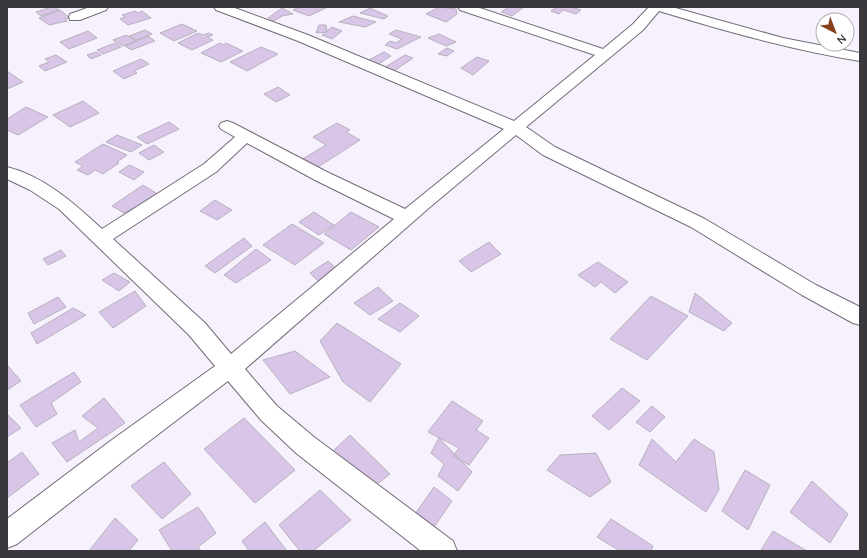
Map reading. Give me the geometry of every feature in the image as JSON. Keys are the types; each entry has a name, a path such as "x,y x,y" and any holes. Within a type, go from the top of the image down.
{"street":[{"path":"75,16 102,7"},
{"path":"220,7 303,38 516,128 554,153 698,223 809,290 860,317"},
{"path":"464,7 604,54"},
{"path":"7,535 118,450 231,367 407,218 638,27 657,7 766,39 829,53 860,57"},
{"path":"226,126 321,176 407,218"},
{"path":"100,239 210,168 246,136"},
{"path":"7,172 36,186 65,205 197,329 270,413 305,445 443,551"},
{"path":"7,189 36,186"}],"building":[{"path":"51,7 56,7 59,10 41,16 36,12"},
{"path":"299,7 328,7 309,16 293,10"},
{"path":"439,7 456,9 457,14 446,22 426,14"},
{"path":"509,7 524,7 512,16 501,12"},
{"path":"557,7 571,7 581,10 576,14 563,10 559,14 551,11"},
{"path":"282,8 293,14 282,16 274,21 268,18"},
{"path":"370,8 388,16 384,19 360,13"},
{"path":"60,10 70,18 65,19 67,21 49,25 39,18"},
{"path":"135,11 138,13 142,11 151,18 128,25 120,19 125,17 122,15"},
{"path":"353,16 376,22 365,27 339,22"},
{"path":"182,24 197,31 174,41 160,33"},
{"path":"319,25 326,25 327,32 316,33"},
{"path":"332,27 342,31 332,39 322,35"},
{"path":"145,30 152,34 137,40 129,36"},
{"path":"396,30 421,37 397,49 385,45 390,41 396,43 402,39 389,34"},
{"path":"88,31 97,38 69,49 60,42"},
{"path":"198,33 203,35 209,33 213,35 207,37 213,40 192,50 178,43"},
{"path":"439,34 456,42 446,46 428,38"},
{"path":"126,35 136,41 123,46 113,40"},
{"path":"148,36 155,41 131,50 125,46"},
{"path":"115,43 121,47 103,54 97,50"},
{"path":"220,43 224,45 226,43 243,51 221,62 201,53"},
{"path":"261,47 278,54 247,71 230,62"},
{"path":"447,48 454,51 447,56 438,54"},
{"path":"96,52 101,55 91,59 87,55"},
{"path":"384,52 391,56 377,65 367,61"},
{"path":"56,55 67,62 45,71 39,66 49,62 45,59"},
{"path":"405,55 413,58 391,73 382,69"},
{"path":"477,57 489,61 473,75 461,68"},
{"path":"141,59 149,64 134,71 137,73 124,79 113,71"},
{"path":"7,71 23,82 7,89"},
{"path":"278,87 290,95 276,102 264,94"},
{"path":"83,101 99,113 70,127 53,115"},
{"path":"26,107 48,117 18,135 7,130 7,119"},
{"path":"169,122 179,129 147,144 137,137"},
{"path":"337,123 350,130 346,132 360,140 315,169 301,160 326,145 313,137"},
{"path":"117,135 142,145 131,152 106,142"},
{"path":"103,144 127,155 117,162 119,163 103,174 95,170 88,175 77,170 83,166 75,162"},
{"path":"154,145 164,152 149,160 139,153"},
{"path":"129,165 144,172 134,180 119,172"},
{"path":"143,185 159,195 124,213 112,206"},
{"path":"215,200 232,210 217,220 200,211"},
{"path":"314,212 334,225 319,235 299,222"},
{"path":"351,212 379,227 351,250 324,234"},
{"path":"292,224 324,243 295,265 263,245"},
{"path":"244,238 252,246 215,273 205,266"},
{"path":"489,242 501,254 471,272 459,261"},
{"path":"256,249 271,260 236,283 224,275"},
{"path":"61,250 66,256 48,265 43,259"},
{"path":"328,261 338,270 322,285 310,273"},
{"path":"598,262 628,282 615,293 601,282 595,287 578,275"},
{"path":"114,273 130,282 119,291 102,280"},
{"path":"378,287 393,301 370,315 354,303"},
{"path":"135,291 146,306 113,328 99,312"},
{"path":"695,293 732,323 724,331 689,312"},
{"path":"651,296 688,316 647,360 610,339"},
{"path":"58,297 66,307 34,324 28,313"},
{"path":"400,303 419,316 400,332 378,319"},
{"path":"73,308 86,315 37,344 31,333"},
{"path":"337,323 401,364 370,402 343,382 320,341"},
{"path":"295,351 330,377 290,394 263,360"},
{"path":"8,366 21,381 7,390 7,367"},
{"path":"74,372 81,382 51,403 57,414 36,427 20,405"},
{"path":"622,388 640,401 609,430 592,416"},
{"path":"104,398 125,423 67,462 52,443 75,430 79,442 98,428 82,416"},
{"path":"452,401 483,421 476,430 489,438 469,465 453,456 459,448 428,432"},
{"path":"652,406 665,417 650,432 636,422"},
{"path":"7,414 21,428 7,437"},
{"path":"244,418 295,470 255,503 204,449"},
{"path":"350,435 390,474 376,485 333,451"},
{"path":"439,438 472,472 458,491 438,476 444,464 431,453"},
{"path":"652,439 676,462 694,439 714,452 719,490 706,512 639,465"},
{"path":"22,452 39,474 7,498 7,463"},
{"path":"596,453 611,482 590,497 547,470 560,455"},
{"path":"164,462 191,494 162,519 131,486"},
{"path":"745,470 770,485 748,530 722,511"},
{"path":"812,481 848,514 830,543 790,512"},
{"path":"434,487 452,501 434,527 415,514"},
{"path":"320,490 351,520 313,551 300,551 279,525"},
{"path":"198,507 216,533 198,547 201,551 172,551 159,530"},
{"path":"115,518 138,540 129,551 89,551"},
{"path":"611,519 653,546 651,551 620,551 597,537"},
{"path":"265,522 287,551 249,551 242,541"},
{"path":"773,531 807,551 761,550"}]}
